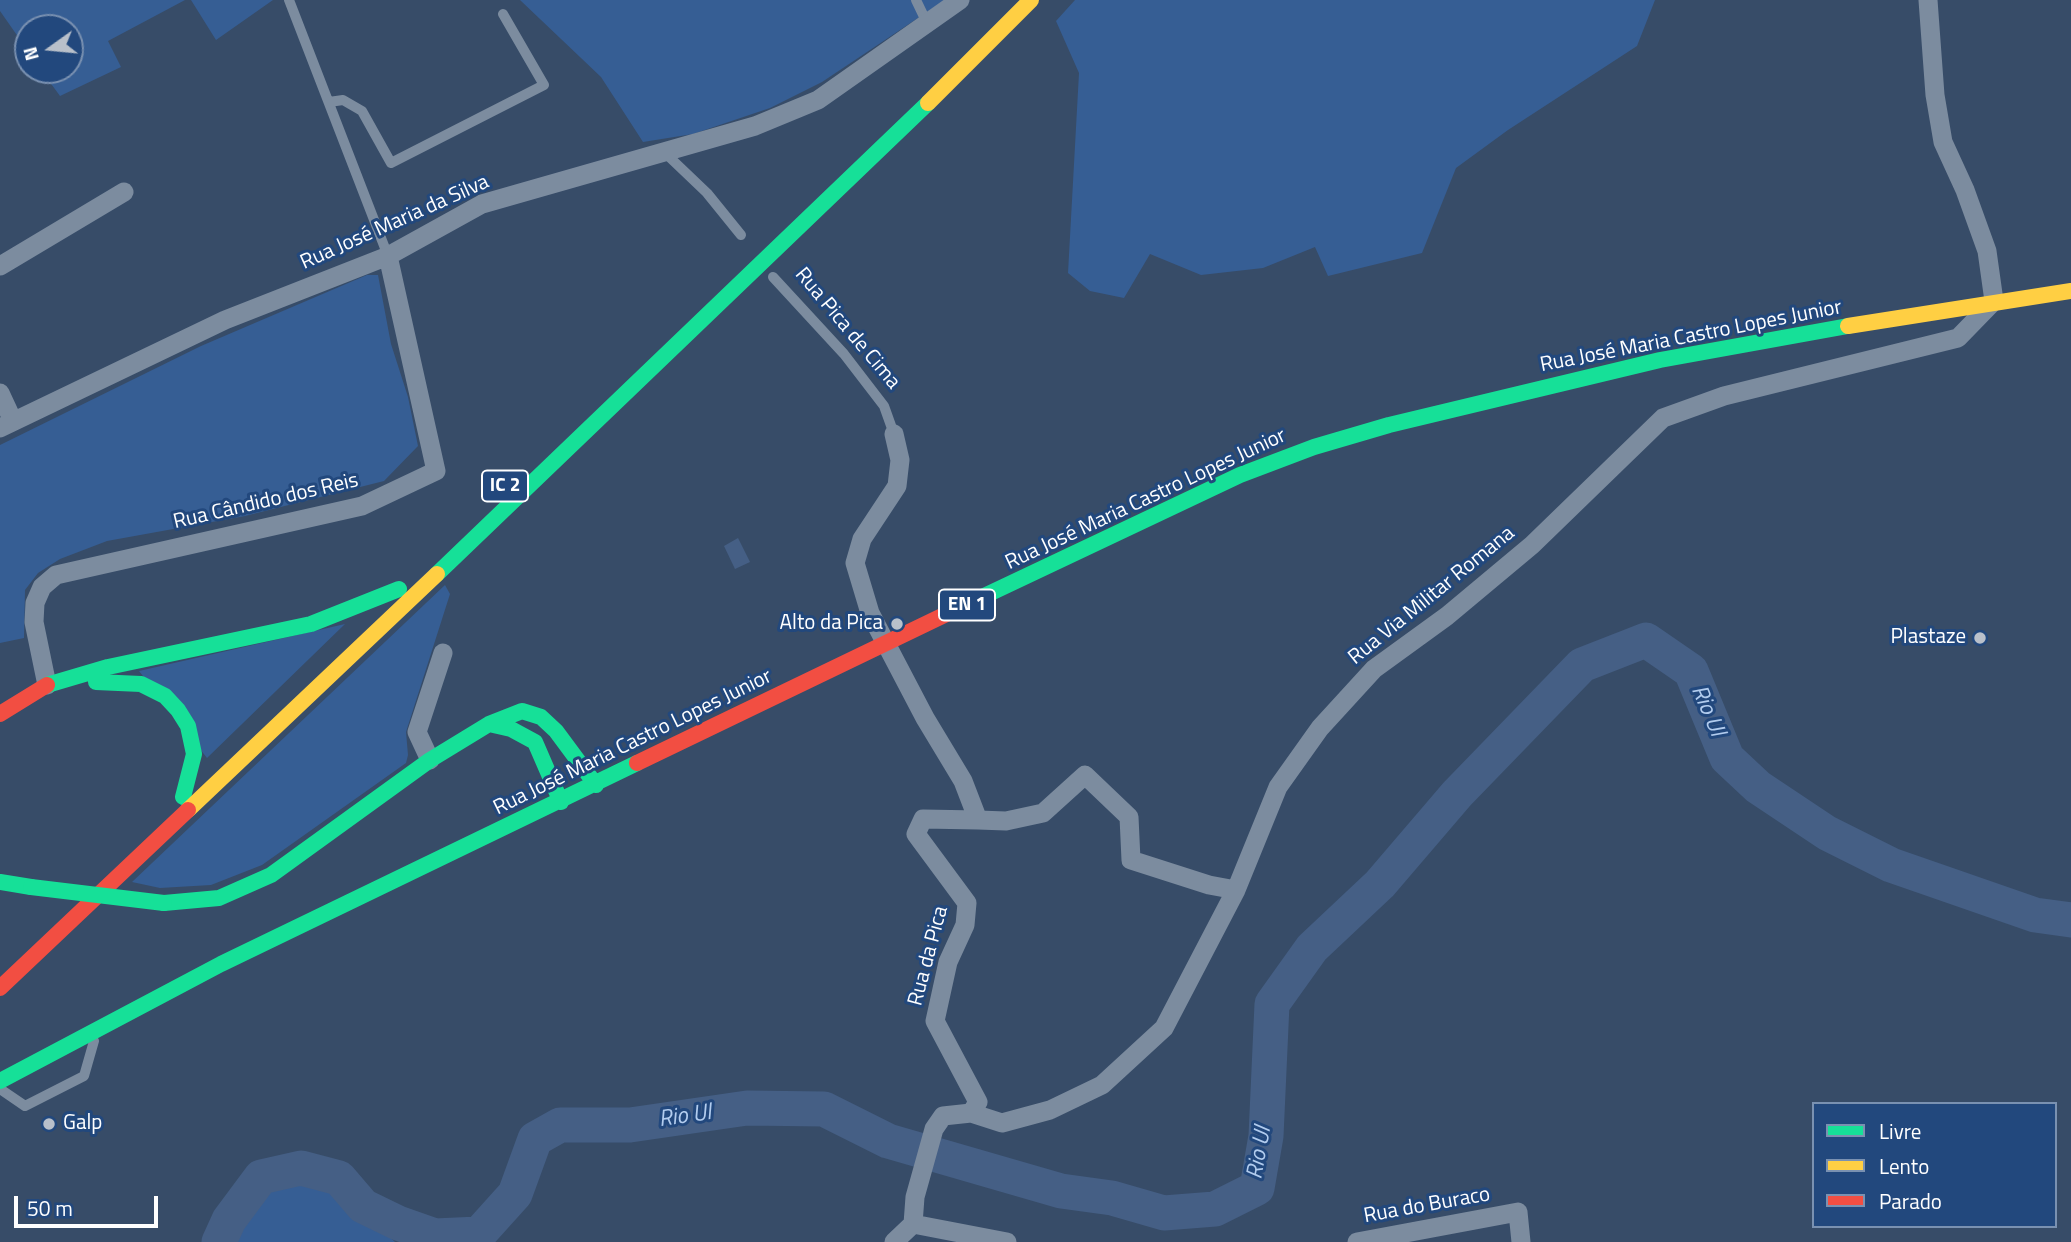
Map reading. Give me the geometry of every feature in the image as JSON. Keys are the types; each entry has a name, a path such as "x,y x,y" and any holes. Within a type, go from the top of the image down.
{"main road":[{"name":"IC 2","path":"0,971 1010,0"},
{"name":"IC 2","path":"0,988 914,117 1031,0"},
{"name":"Rua José Maria Castro Lopes Junior","path":"0,1081 221,964 561,803 885,643 1240,475 1314,447 1389,425 1660,360 1994,301 2071,291"},
{"path":"0,714 47,685 108,667 311,624 399,589"},
{"path":"47,685 110,680 141,684 165,696 188,726 194,754 183,797"},
{"path":"0,883 164,903 219,898 271,875 430,760 489,724 522,710 541,717 556,731 596,785"},
{"path":"489,724 511,729 535,742 547,764 561,803"}],"street":[{"name":"Rua José Maria da Silva","path":"7,424 225,320 388,256 482,204 566,183 663,150 755,126 818,100 960,0"},
{"path":"1935,4 1935,95 1943,142 1965,190 1987,251 1994,301"},
{"path":"0,266 124,192"},
{"name":"Rua Cândido dos Reis","path":"47,685 34,622 35,603 42,587 56,575 362,506 436,471 388,256"},
{"name":"Rua Via Militar Romana","path":"971,1113 1002,1123 1050,1110 1102,1085 1164,1028 1236,890 1278,787 1320,728 1374,669 1447,616 1532,545 1663,418 1724,396 1958,338 1994,301"},
{"path":"0,393 7,424"},
{"name":"Rua Pica de Cima","path":"885,643 870,612 855,563 862,539 897,486 900,460 894,434"},
{"path":"885,643 925,719 963,781 978,820 1006,821 1043,813 1085,775 1129,817 1131,860 1209,885 1236,890"},
{"path":"430,760 417,732 443,653"},
{"name":"Rua da Pica","path":"971,1113 978,1102 935,1021 948,961 965,925 967,903 916,834 923,819 978,820"},
{"path":"894,1242 913,1224 915,1197 934,1129 943,1116 971,1113"},
{"name":"Rua do Buraco","path":"1357,1242 1518,1212 1521,1242"},
{"path":"913,1224 1007,1242"}],"lane":[{"path":"289,0 388,256"},
{"path":"915,0 928,25"},
{"path":"329,102 343,100 362,111 391,163 544,85 503,14"},
{"path":"663,150 707,193 741,235"},
{"name":"Rua Pica de Cima","path":"774,277 844,354 884,406 894,434"},
{"path":"0,1089 25,1106 84,1076 97,1028"}],"shaded area":[{"path":"0,0 185,0 108,41 121,67 60,96 51,84 84,84 84,14 14,14 14,31 0,11"},
{"path":"191,0 273,0 216,40"},
{"path":"520,0 945,0 822,82 770,108 693,134 643,142 601,77"},
{"path":"1075,0 1655,0 1637,46 1508,130 1456,168 1422,253 1328,276 1315,247 1263,268 1201,275 1150,254 1124,298 1090,291 1068,273 1079,73 1056,21"},
{"path":"367,275 378,275 391,344 408,397 418,446 384,481 245,516 107,541 60,559 38,573 25,590 24,638 0,643 0,445 201,346"},
{"path":"738,538 750,562 735,569 724,546"},
{"path":"445,585 450,594 406,732 406,763 262,865 211,885 160,888 132,882"},
{"path":"345,624 207,758 139,671"},
{"path":"292,1176 323,1179 339,1188 395,1242 228,1242 264,1182"}],"waterway":[{"name":"Rio Ul","path":"219,1242 229,1220 261,1177 301,1168 339,1178 363,1206 398,1223 435,1236 479,1234 515,1194 535,1139 560,1125 630,1125 747,1108 824,1109 888,1141 1061,1191 1112,1198 1164,1213 1215,1209 1257,1188 1266,1136 1272,1004 1312,948 1380,884 1457,794 1582,665 1646,640 1691,671 1727,758 1758,787 1827,833 1891,865 2035,915 2071,920"}],"traffic: fast":[{"path":"437,574 928,103"},
{"path":"963,606 1240,475 1314,447 1389,425 1660,360 1848,326"},
{"path":"47,685 108,667 311,624 399,589"},
{"path":"96,682 141,684 165,696 178,710 188,726 194,754 183,797"},
{"path":"164,903 219,898 271,875 430,760 489,724 522,711 541,717 556,731 596,785"},
{"path":"489,724 511,729 535,742 561,802"},
{"path":"0,1081 221,964 637,763"},
{"path":"0,882 31,887"},
{"path":"31,887 164,903"}],"traffic: slow":[{"path":"928,103 1031,0"},
{"path":"1848,326 2071,291"},
{"path":"188,810 437,574"}],"traffic: jam":[{"path":"637,763 963,606"},
{"path":"0,714 47,685"},
{"path":"0,988 188,810"}],"place":[{"name":"Alto da Pica","path":"897,624"},
{"name":"Plastaze","path":"1980,638"},
{"name":"Galp","path":"49,1124"}]}
